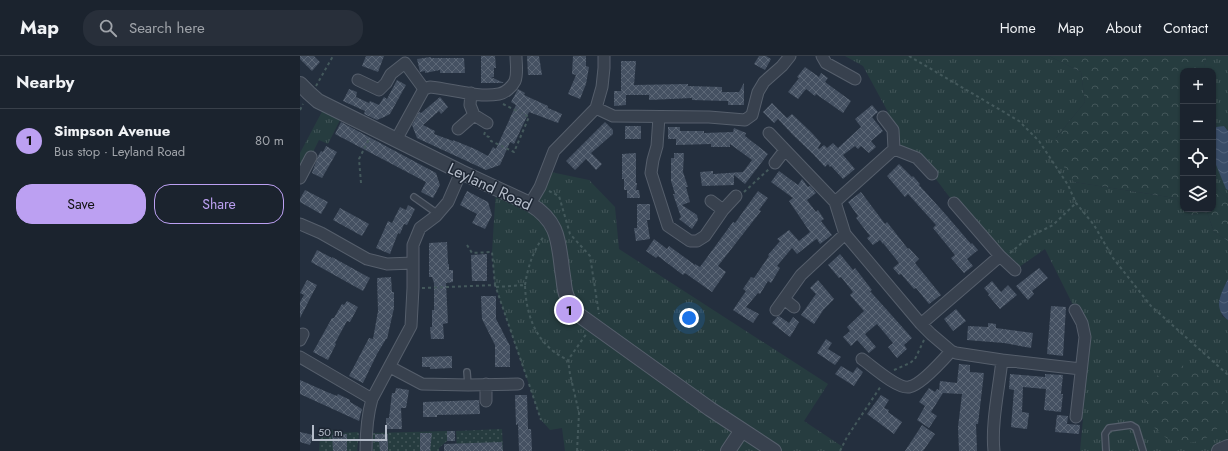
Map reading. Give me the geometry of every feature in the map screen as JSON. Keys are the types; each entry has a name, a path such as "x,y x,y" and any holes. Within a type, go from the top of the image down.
{"street":[{"path":"396,140 424,89 430,87 471,93 500,94 511,87 515,80 516,56"},
{"path":"530,204 540,187 554,151 596,108 602,87 604,56"},
{"path":"596,108 613,116 709,117 745,120 752,115 758,92 764,82 782,66 790,56"},
{"path":"822,56 826,63 855,80"},
{"path":"358,80 379,90 386,83 391,74 405,60 424,89"},
{"name":"Leyland Road","path":"300,84 318,101 541,210 554,227 558,238 565,293 570,304 579,315 774,451"},
{"path":"471,93 470,105 474,115 487,122"},
{"path":"458,129 474,115"},
{"path":"659,117 657,146 651,173 668,226 690,241 698,241 705,236 723,210 736,196"},
{"path":"883,117 893,130 894,150"},
{"path":"769,133 835,202 845,234 921,324 951,350 956,353 1002,360 1081,369"},
{"path":"775,163 785,150"},
{"path":"894,150 917,158 932,174"},
{"path":"835,202 894,150"},
{"path":"300,178 311,157"},
{"path":"366,451 366,433 369,409 372,399 411,326 413,245 420,228 430,223 448,202 461,172"},
{"path":"711,200 723,210"},
{"path":"954,203 1015,270"},
{"path":"300,224 321,233 367,259 387,264 412,263"},
{"path":"776,310 801,275 845,234"},
{"path":"921,324 1002,257"},
{"path":"784,299 794,307"},
{"path":"1075,310 1082,323 1085,337 1076,417"},
{"path":"862,359 887,378 900,385 909,387 923,379 951,350"},
{"path":"300,357 372,399"},
{"path":"994,451 993,442 1002,360"},
{"path":"390,367 422,384 518,384"},
{"path":"486,384 486,401"},
{"path":"728,451 742,430"},
{"path":"1219,451 1228,447"}],"lane":[{"path":"414,197 438,214"},
{"path":"467,372 468,385"},
{"path":"1106,451 1105,434 1109,428 1131,425 1136,428 1143,451"}],"path":[{"path":"910,56 1019,121 1039,141 1068,185 1076,203 1094,225 1113,258 1151,306 1228,376"},
{"path":"487,122 484,134 489,137 491,141 514,152 529,117 522,113"},
{"path":"361,183 360,159 374,129"},
{"path":"736,196 744,192 765,174 775,163"},
{"path":"540,187 559,196 570,234 590,256 599,315 568,360 579,413 577,451"},
{"path":"1002,257 1029,237 1053,225 1076,203"},
{"path":"554,227 546,234 538,246 528,266 525,284 526,303 531,320 539,336 550,349 559,356 568,360"},
{"path":"467,245 472,253 492,252 495,286 541,420"},
{"path":"413,288 525,284"},
{"path":"840,451 846,439 892,371 902,368 915,359 920,352 920,346 923,341 931,334"},
{"path":"846,439 850,442"}],"green space":[{"path":"845,56 1049,56 1081,72 1085,102 1056,138 1074,182 1175,198 1180,204 1180,212 1188,212 1191,215 1207,212 1214,232 1228,241 1228,279 1220,297 1222,316 1228,320 1228,447 1219,451 1080,451 1083,419 1076,417 1082,323 1045,249 1015,270 954,203 932,174 894,149 883,117 888,112 863,66"},
{"path":"1049,56 1207,56 1204,68 1180,68 1180,204 1175,198 1074,182 1054,152 1056,138 1085,102 1081,72"},
{"path":"1207,56 1228,56 1228,131 1224,126 1226,189 1228,190 1228,199 1216,189 1216,68 1204,68"},
{"path":"326,104 343,114 328,144 319,140 300,178 300,153"},
{"path":"546,171 589,180 615,207 619,249 828,384 804,421 843,447 840,451 565,451 562,428 550,430 541,420 495,285 492,252 496,188 530,204"},
{"path":"1216,189 1228,199 1228,241 1214,232 1207,212 1216,212"},
{"path":"1188,212 1207,212 1191,215"},
{"path":"1180,364 1222,388 1224,405 1223,416 1215,431 1203,440 1181,443 1169,439 1159,432 1151,423 1147,412 1146,400 1149,388 1156,377"},
{"path":"327,428 340,433 358,432 357,451 319,451 320,437"},
{"path":"502,429 503,451 457,451 456,431"},
{"path":"447,431 447,441 439,448 439,451 373,451 373,433"}],"water":[{"path":"1224,126 1228,131 1228,190 1226,189 1216,165 1216,127"},
{"path":"1228,279 1228,320 1220,311 1219,301"}],"building":[{"path":"300,56 314,56 320,62 312,71 300,59"},
{"path":"366,56 384,56 378,72 362,66"},
{"path":"481,56 495,56 496,68 494,68 494,77 491,77 504,83 481,83"},
{"path":"527,56 539,56 542,75 528,75"},
{"path":"573,56 586,56 586,66 589,67 586,84 580,99 568,94 576,75 572,74"},
{"path":"759,56 766,56 771,59 765,70 754,64"},
{"path":"431,57 464,58 465,73 440,73 440,70 425,73 425,71 420,72 417,59"},
{"path":"621,61 636,61 634,85 688,84 688,86 722,87 722,92 739,92 744,83 744,105 728,105 728,101 692,100 692,98 649,100 649,95 626,95 626,105 614,106 614,91 621,91"},
{"path":"805,67 819,77 821,73 828,78 825,82 851,101 843,113 816,94 815,96 806,89 798,99 788,92 799,78 797,77"},
{"path":"397,80 406,85 390,114 377,120 364,114 365,111 343,101 349,89 357,92 356,97 369,103 370,101 379,105 384,97 387,99"},
{"path":"518,89 525,93 524,95 562,114 558,123 529,112 514,144 510,142 500,165 486,170 417,138 412,125 419,112 421,113 440,97 448,107 441,114 439,111 423,125 435,131 434,134 453,140 488,156 493,147 496,149 516,105 511,102"},
{"path":"772,103 787,118 792,114 811,132 821,143 818,148 819,149 824,145 827,148 833,143 838,148 861,127 855,119 872,105 878,112 872,117 883,131 871,141 876,147 869,153 861,146 858,149 855,146 843,155 855,169 843,179 828,164 825,167 778,119 774,123 763,112"},
{"path":"341,122 436,173 440,185 433,198 421,192 426,182 335,134"},
{"path":"605,122 613,130 613,134 591,153 602,164 596,170 586,159 575,170 566,161"},
{"path":"625,126 641,126 641,139 625,139"},
{"path":"668,127 680,127 680,131 704,131 704,133 733,132 734,128 746,133 745,136 768,154 745,184 734,175 734,185 702,186 700,172 713,171 713,174 743,172 752,160 730,144 730,147 711,147 711,144 676,145 676,139 668,139"},
{"path":"326,146 337,152 322,178 312,173 318,156 321,151 323,152"},
{"path":"636,153 636,190 639,190 640,198 627,198 627,190 624,190 624,179 622,179 622,154"},
{"path":"674,153 684,153 683,172 688,187 686,187 690,202 682,205 697,215 698,220 692,229 679,219 681,217 673,194 675,194 671,181 671,158 674,158"},
{"path":"899,164 912,177 913,176 920,184 919,185 978,250 967,259 973,266 964,273 951,258 955,255 933,228 936,225 908,194 905,197 887,176"},
{"path":"779,171 798,185 802,179 808,187 810,186 812,188 816,193 807,200 816,212 818,210 824,219 821,221 832,235 820,244 817,239 815,240 797,254 792,248 777,266 780,268 771,283 768,281 760,294 758,293 746,307 759,314 753,323 733,310 746,291 743,289 751,277 754,278 769,256 768,255 780,241 777,239 789,230 799,241 810,232 789,201 793,198 771,182"},
{"path":"305,190 328,202 321,214 300,202"},
{"path":"467,191 488,202 492,215 485,229 472,223 477,214 460,205"},
{"path":"758,191 768,198 759,210 761,211 718,266 726,272 712,292 685,273 683,275 658,256 656,258 646,251 654,239 667,249 669,246 700,267"},
{"path":"861,192 885,224 887,222 908,249 909,248 919,259 915,263 941,295 929,304 916,288 914,289 901,274 899,275 893,268 899,263 883,243 880,240 873,245 867,238 870,236 856,218 858,216 848,202"},
{"path":"637,204 650,204 650,220 647,220 650,239 636,241 634,228 637,228"},
{"path":"408,205 415,209 407,225 404,224 400,234 398,233 390,254 376,248 388,221 392,223 400,207 406,210"},
{"path":"340,208 369,224 362,236 333,220"},
{"path":"447,242 449,270 453,270 453,282 446,283 448,323 443,324 444,339 431,339 430,327 432,327 432,310 434,310 434,283 432,277 429,277 429,243"},
{"path":"317,250 370,278 363,291 311,262"},
{"path":"487,254 487,281 472,281 471,255"},
{"path":"840,254 853,270 855,268 872,290 870,291 912,338 904,345 907,349 897,358 888,347 893,343 877,324 865,334 876,347 869,353 857,340 851,346 843,337 850,331 847,327 864,311 850,295 853,292 841,277 839,278 828,265"},
{"path":"1039,268 1048,278 1032,291 1034,294 1028,300 1016,286"},
{"path":"391,277 392,292 394,292 394,308 387,339 377,354 363,383 349,376 369,338 373,339 378,311 377,278"},
{"path":"307,280 317,285 300,318 300,302 304,295 300,293"},
{"path":"818,280 834,299 824,309 814,324 801,315 816,294 810,288"},
{"path":"992,281 1001,292 1008,285 1017,295 1000,309 984,288"},
{"path":"481,296 496,296 496,319 510,346 510,367 495,367 495,345 482,319"},
{"path":"347,301 358,307 350,322 347,321 328,360 313,352 332,318 334,318 342,304 344,305"},
{"path":"1051,306 1066,307 1063,356 1047,354"},
{"path":"956,309 966,321 953,331 944,319"},
{"path":"779,316 789,323 793,317 799,322 790,337 772,323"},
{"path":"988,323 996,324 996,328 1033,333 1031,348 1004,343 967,340 968,326 988,327"},
{"path":"826,339 832,343 828,349 841,357 835,365 817,353"},
{"path":"452,356 452,368 430,369 430,367 422,367 422,357"},
{"path":"959,364 970,365 970,372 984,373 978,424 976,424 977,451 959,451 958,427 962,394 943,393 931,412 937,416 929,428 917,420 925,406 919,402 929,388 935,392 937,389 939,390 940,381 957,383"},
{"path":"841,366 853,373 857,367 863,372 854,386 835,374"},
{"path":"1010,374 1045,377 1045,374 1063,375 1061,412 1044,410 1046,389 1023,387 1022,412 1029,413 1027,429 1011,427 1014,390 1009,389"},
{"path":"300,380 350,400 350,402 362,409 359,421 300,394"},
{"path":"396,388 409,390 406,408 401,408 402,429 386,429 386,418 389,418 392,393 395,393"},
{"path":"515,395 527,395 528,429 531,429 532,451 519,451"},
{"path":"881,395 889,400 884,408 889,410 888,412 902,422 894,434 867,414"},
{"path":"479,400 480,414 437,415 437,417 423,417 423,402"},
{"path":"1057,415 1068,416 1067,424 1080,425 1079,434 1055,432"},
{"path":"922,425 935,434 923,451 905,451"},
{"path":"447,431 455,431 455,441 447,441"},
{"path":"300,432 313,435 310,445 300,442"},
{"path":"420,433 432,433 430,451 420,451"},
{"path":"347,434 347,451 333,451 332,435"},
{"path":"375,434 388,434 388,451 380,451 379,442 375,442"},
{"path":"502,442 503,451 444,451 444,444"}],"place":[{"name":"Simpson Avenue","path":"569,310"}]}
